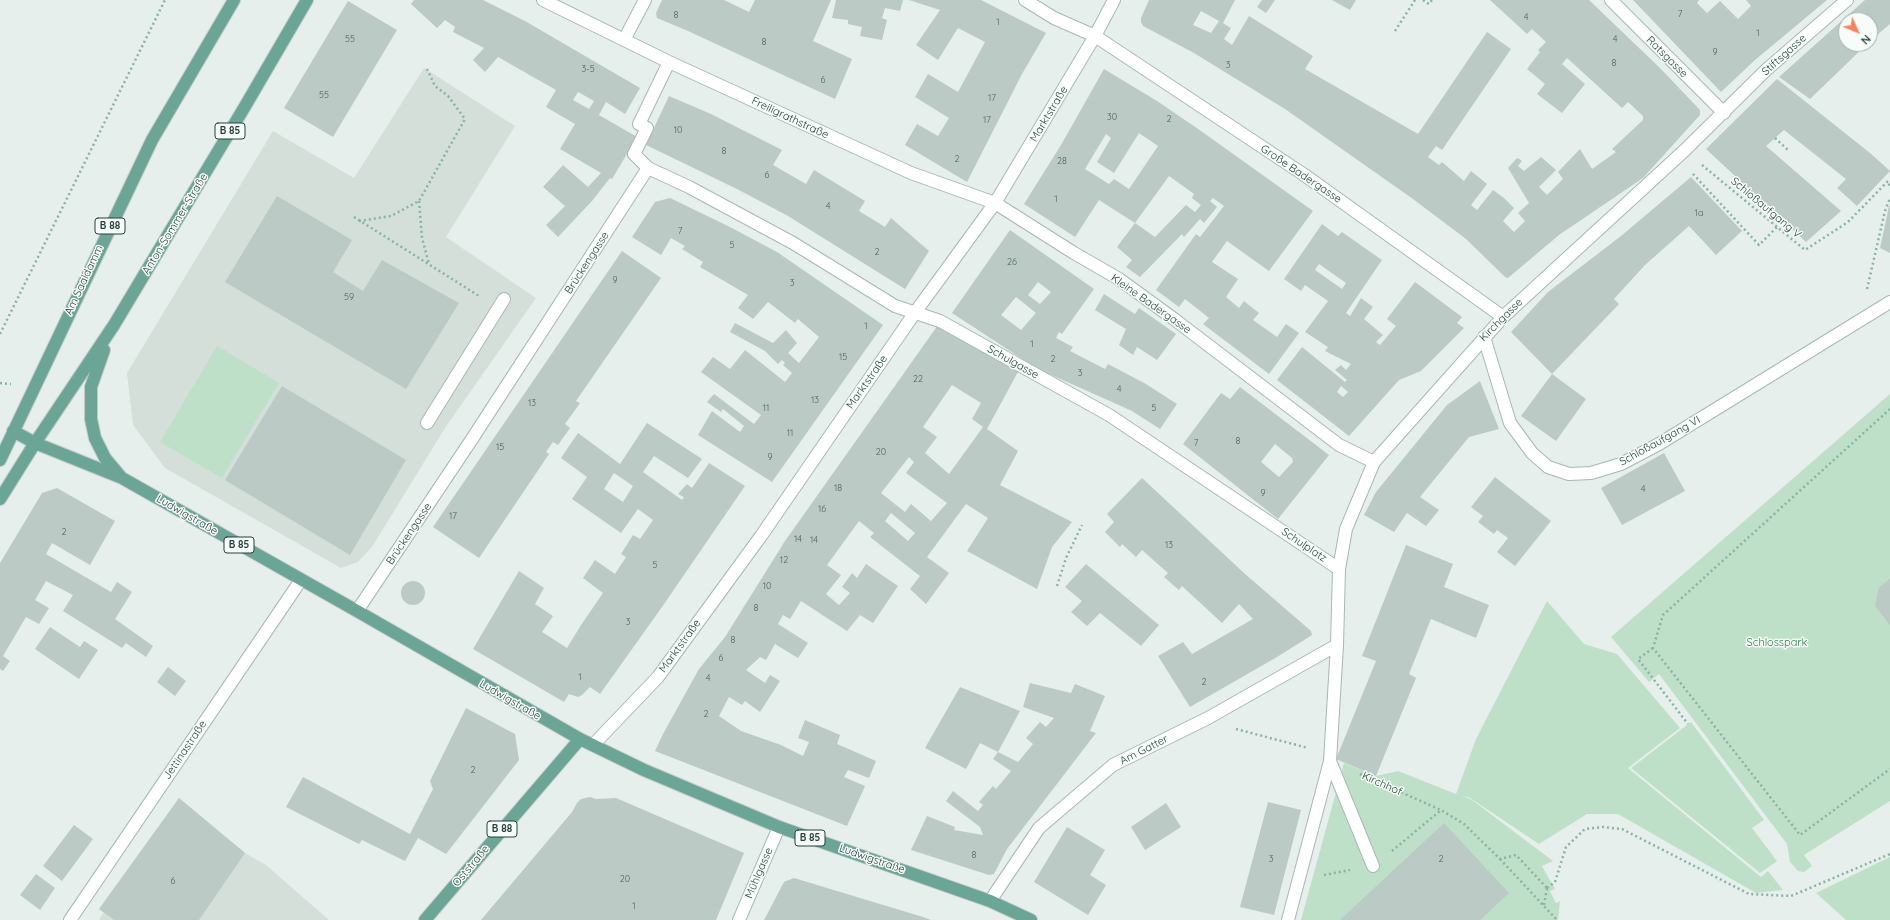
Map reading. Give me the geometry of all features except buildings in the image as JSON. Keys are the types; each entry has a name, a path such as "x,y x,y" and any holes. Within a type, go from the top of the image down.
{"main road":[{"name":"Am Saaldamm","path":"0,460 12,430 152,140 234,0"},
{"name":"Anton-Sommer-Straße","path":"0,499 35,443 114,325 307,0"},
{"name":"B 85","path":"114,325 96,367 89,401 91,419 96,438 106,458 122,478"},
{"name":"Ludwigstraße","path":"12,430 35,443 122,478 580,739 644,770 779,827 990,901 1031,920"},
{"name":"Oststraße","path":"424,920 580,739"}],"street":[{"name":"Freiligrathstraße","path":"543,0 669,62 911,174"},
{"path":"624,40 645,0"},
{"name":"Große Badergasse","path":"1025,0 1054,18 1095,36 1303,174 1503,317"},
{"name":"Marktstraße","path":"594,745 658,677 761,536 914,314 995,203 1095,36 1114,0"},
{"name":"Ratsgasse","path":"1611,0 1724,114"},
{"name":"Stiftsgasse","path":"1724,114 1766,70 1847,0"},
{"path":"669,62 639,124 647,128 634,154 648,168 741,214 793,243 894,306 914,314"},
{"name":"Kirchgasse","path":"1339,569 1346,529 1374,462 1503,317 1724,114"},
{"name":"Brückengasse","path":"357,611 472,440 648,168"},
{"name":"Kleine Badergasse","path":"911,174 995,203 1074,253 1119,279 1339,445 1374,462"},
{"name":"Schloßaufgang VI","path":"1484,337 1510,422 1532,453 1548,467 1569,474 1591,473 1621,464 1659,444 1890,302"},
{"path":"427,423 501,303"},
{"name":"Schulgasse","path":"914,314 940,321 1108,415"},
{"name":"Schulplatz","path":"1108,415 1339,569 1337,645 1330,759"},
{"name":"Jettinastraße","path":"70,920 301,580"},
{"name":"Am Gatter","path":"990,901 1039,828 1113,765 1208,718 1337,645"},
{"path":"1330,759 1373,866"},
{"path":"1288,920 1330,759"},
{"name":"Mühlgasse","path":"739,920 779,827"}],"path":[{"path":"0,334 165,0"},
{"path":"1395,31 1415,0"},
{"path":"1423,0 1429,4 1432,0"},
{"path":"359,221 392,216 419,201 465,119 448,96 435,86 426,67"},
{"path":"1775,138 1788,150"},
{"path":"1681,154 1760,245 1777,227"},
{"name":"Schloßaufgang V","path":"1681,154 1805,250 1848,222 1889,180"},
{"name":"Schloßaufgang V","path":"1889,180 1890,187"},
{"path":"1869,315 1867,289 1870,272 1885,211 1890,198"},
{"path":"419,201 422,238 429,264"},
{"path":"354,217 429,264 501,303"},
{"path":"1688,724 1638,659 1653,648 1663,615 1890,409"},
{"path":"1057,586 1066,558 1082,525"},
{"path":"1653,648 1800,835 1890,769"},
{"name":"Kirchhof","path":"1208,718 1218,725 1317,750 1330,759 1441,810 1464,824 1500,859 1557,920"},
{"path":"1317,876 1373,866 1441,810"},
{"path":"1546,888 1555,882 1566,847 1585,829 1603,827 1622,830 1749,894 1791,896 1890,854"},
{"path":"1500,859 1516,854 1546,888 1544,905"}],"shaded area":[{"path":"424,68 515,126 446,237 536,298 445,428 372,547 358,562 341,568 165,468 133,425 127,373 273,131 354,178"},
{"path":"179,798 245,853 266,865 329,920 99,920"}],"green space":[{"path":"217,346 279,383 222,478 160,442"},
{"name":"Schlosspark","path":"1890,394 1890,801 1804,855 1812,866 1804,872 1798,871 1790,862 1787,844 1659,674 1649,682 1611,637"},
{"path":"1547,601 1584,644 1617,654 1680,728 1628,768 1761,877 1768,871 1783,890 1756,893 1618,814 1587,814 1539,844 1470,798 1461,795 1472,800 1553,861 1542,866 1555,889 1550,891 1556,903 1560,901 1558,920 1301,920 1344,763 1376,776 1398,771 1456,794 1476,739"},
{"path":"1691,722 1764,820 1752,828 1777,861 1760,873 1631,768"},
{"path":"1890,857 1890,920 1846,920 1816,893"}]}
